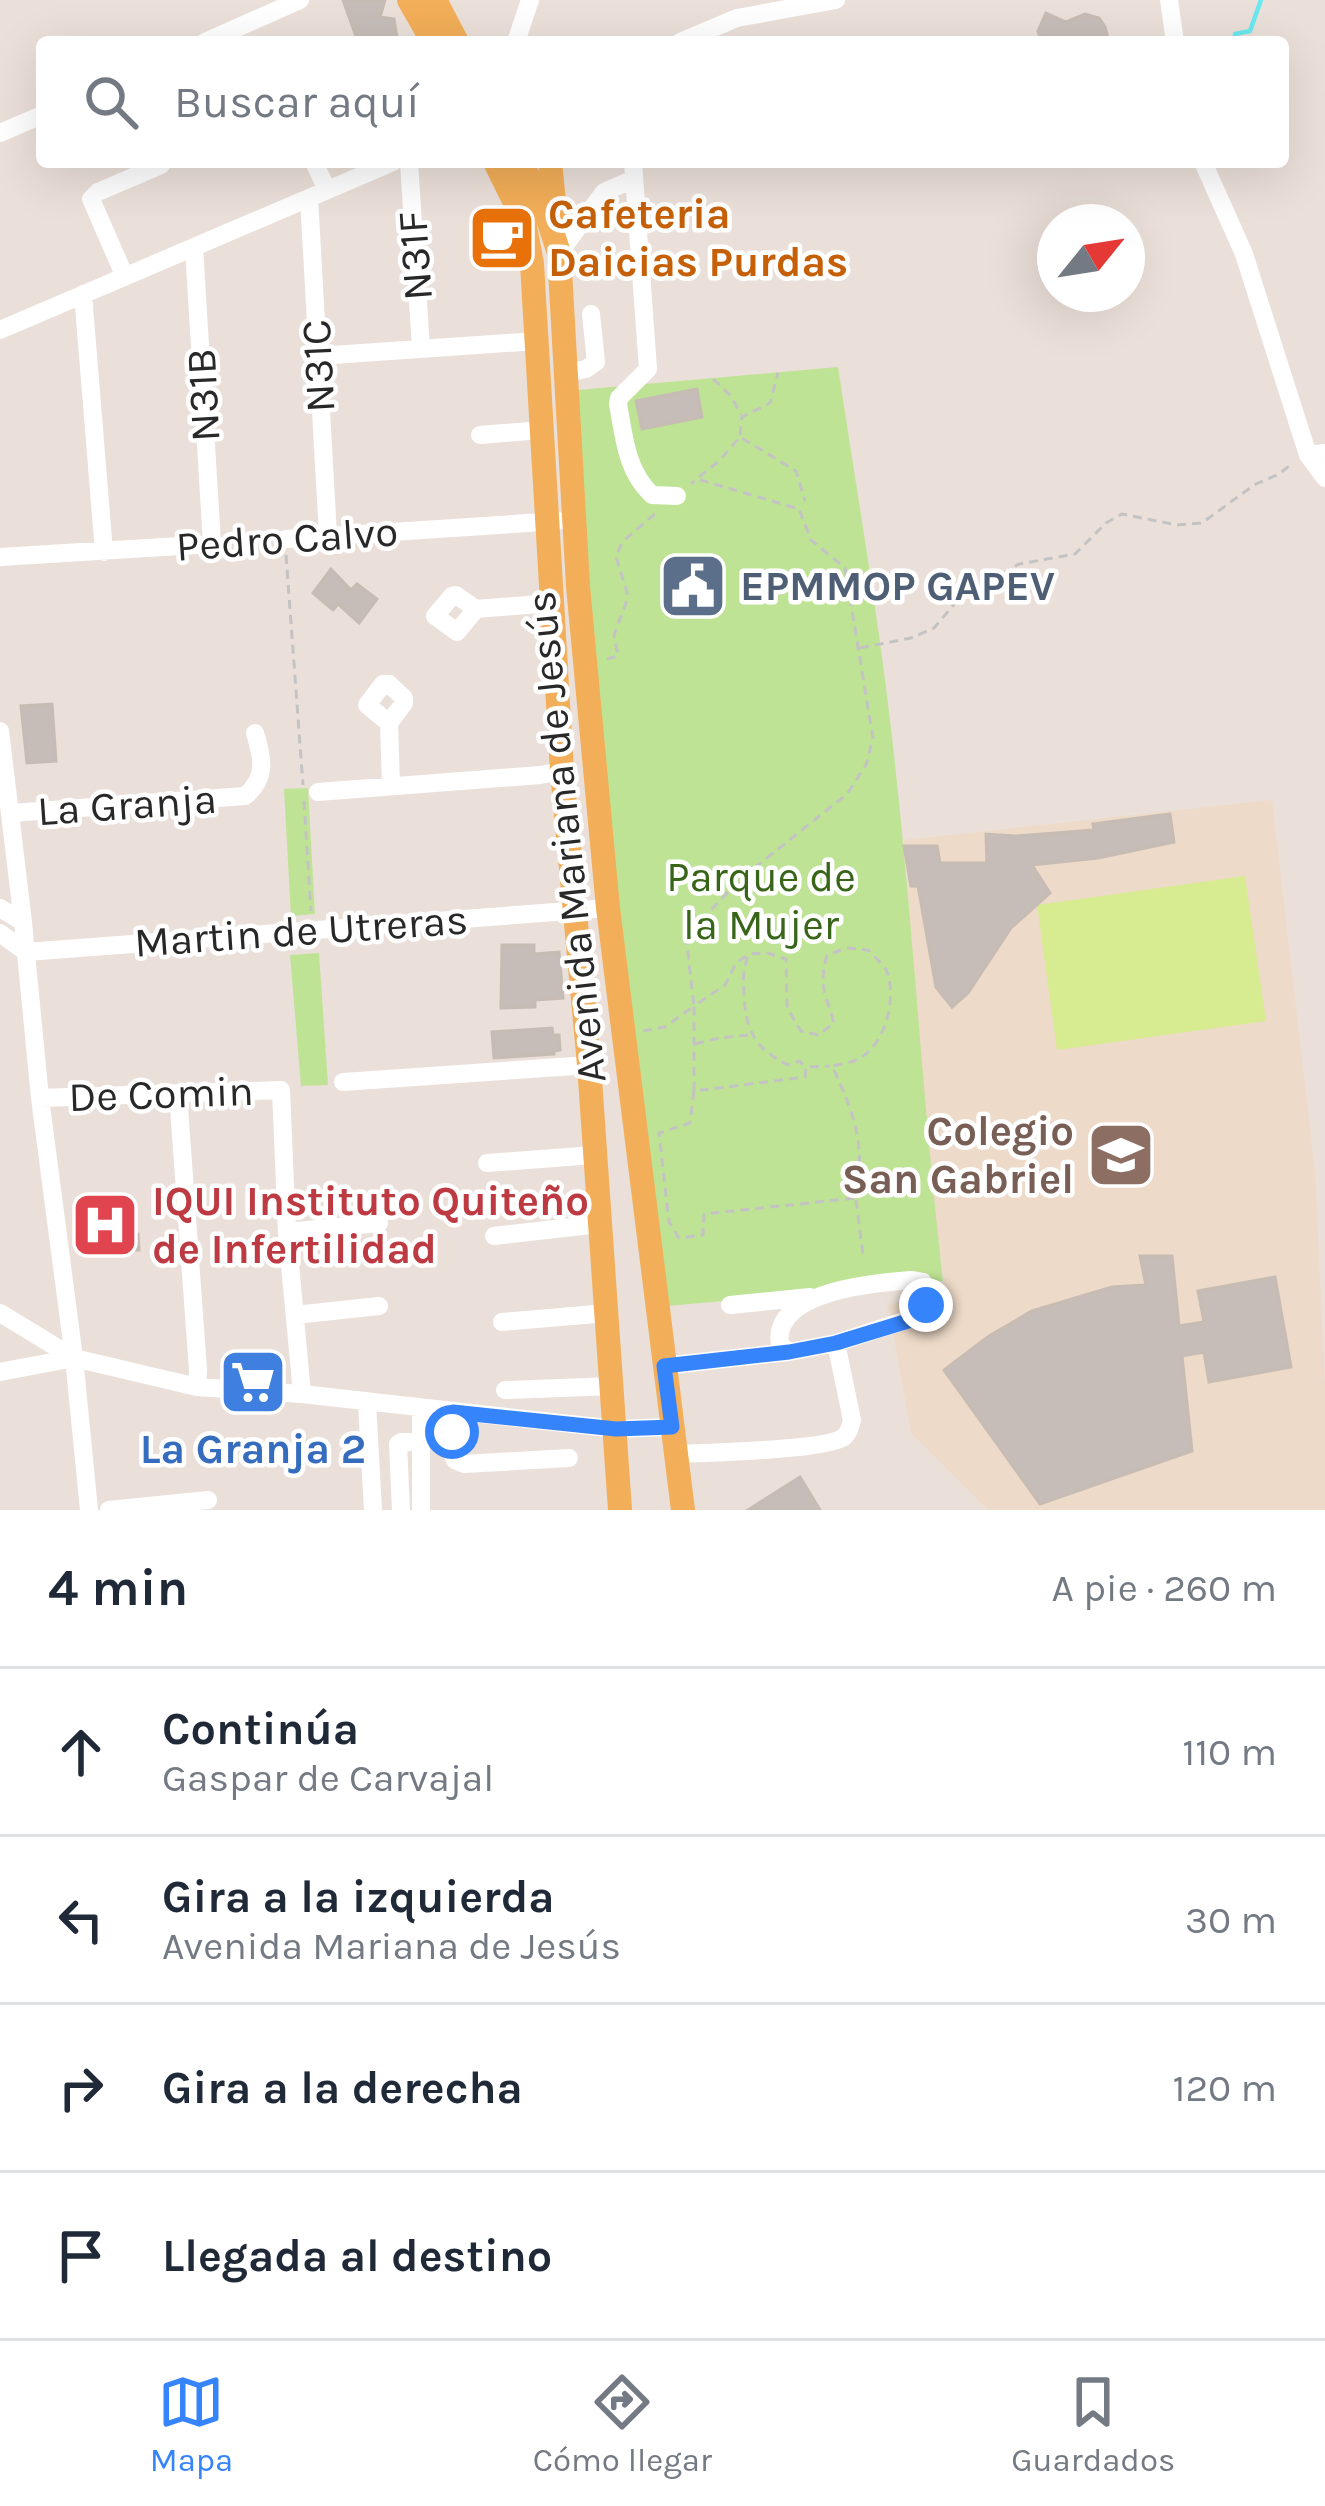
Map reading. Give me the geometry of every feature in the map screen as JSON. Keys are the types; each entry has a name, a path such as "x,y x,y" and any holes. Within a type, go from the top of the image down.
{"main road":[{"path":"409,0 430,36"},
{"path":"435,0 455,36"},
{"name":"Avenida Mariana de Jesús","path":"497,168 529,236 562,771 589,1065 620,1510"},
{"name":"Avenida Mariana de Jesús","path":"523,168 548,216 559,254 578,586 608,908 682,1510"},
{"path":"551,168 559,254"},
{"path":"551,596 578,586"}],"street":[{"path":"219,36 300,0"},
{"path":"518,36 530,0"},
{"path":"694,36 737,18 836,0"},
{"path":"1168,0 1174,36"},
{"path":"0,133 36,118"},
{"path":"125,277 91,199 154,168"},
{"path":"315,168 318,194"},
{"path":"0,330 379,168"},
{"name":"N31F","path":"409,168 421,349"},
{"path":"1206,168 1244,254 1325,478"},
{"path":"559,254 604,192 633,170"},
{"path":"633,170 648,369 618,404 632,470 640,484 652,495 677,496"},
{"name":"N31C","path":"318,194 318,356 328,535"},
{"name":"N31B","path":"194,247 212,544"},
{"path":"83,294 104,552"},
{"path":"566,373 596,362 591,314"},
{"path":"318,356 537,341"},
{"path":"480,435 542,430"},
{"name":"Pedro Calvo","path":"286,539 574,521"},
{"name":"Pedro Calvo","path":"0,557 212,544"},
{"path":"476,609 551,596"},
{"path":"389,723 391,786"},
{"path":"0,730 89,1510"},
{"name":"La Granja","path":"11,813 245,796 263,772 255,733"},
{"path":"318,792 562,771"},
{"path":"0,908 23,922"},
{"name":"Martin de Utreras","path":"26,952 608,908"},
{"path":"0,932 26,952"},
{"path":"343,1082 589,1065"},
{"name":"De Comin","path":"40,1098 281,1090 287,1232"},
{"path":"178,1094 196,1387"},
{"path":"487,1162 594,1155"},
{"path":"302,1394 287,1232 380,1223"},
{"path":"494,1236 599,1224"},
{"path":"664,1366 836,1343 919,1316 926,1305 926,1286 918,1280 898,1281 730,1305"},
{"path":"789,1352 780,1345 779,1329 811,1297"},
{"path":"295,1316 379,1306"},
{"path":"0,1313 74,1358 196,1387 616,1429 672,1427"},
{"path":"502,1322 607,1313"},
{"path":"675,1454 761,1450 843,1438 852,1420 836,1343"},
{"path":"0,1372 74,1358"},
{"path":"505,1390 613,1386"},
{"path":"367,1403 373,1510"},
{"path":"421,1408 422,1510"},
{"path":"453,1412 452,1453 464,1464 569,1458"},
{"path":"401,1510 398,1444 419,1442"},
{"path":"110,1510 208,1500"}],"path":[{"path":"742,417 770,403 778,373"},
{"path":"603,660 618,656 614,635 627,592 616,557 622,542 719,461 740,437 742,417 731,396 712,379"},
{"path":"740,437 796,471 805,501"},
{"path":"859,649 934,628 956,602 994,578 1019,564 1075,554 1122,514 1177,524 1202,523 1254,485 1317,454"},
{"path":"697,478 799,508 811,540 845,568 873,738 866,765 848,794 738,881 686,937 694,1006 694,1091 690,1123 659,1133 669,1222 679,1238 703,1235 704,1214 856,1198"},
{"path":"286,539 313,931"},
{"name":"Pedro Calvo","path":"212,544 286,539"},
{"path":"624,1035 665,1027 725,985 736,963 749,954 767,953 786,959 788,1008 801,1030 818,1036 834,1023 821,977 827,955 848,949 868,950 886,970 889,1000 878,1043 858,1060 832,1066 806,1067 799,1061 788,1065 769,1056 752,1035 745,1014 742,969 749,954"},
{"path":"693,1044 752,1035"},
{"path":"832,1066 856,1128 861,1168 856,1198 863,1255"},
{"path":"694,1091 805,1076 806,1067"}],"shaded area":[{"name":"Colegio San Gabriel","path":"1272,800 1315,1171 1325,1386 1325,1510 988,1510 911,1433 888,1305 945,1293 926,1139 904,840"}],"green space":[{"name":"Parque de la Mujer","path":"838,367 889,714 943,1281 657,1307 567,391"},
{"path":"308,788 315,914 291,916 284,789"},
{"path":"1245,876 1266,1021 1057,1050 1037,905"},
{"path":"319,953 328,1085 301,1086 290,955"}],"building":[{"path":"343,0 385,0 380,17 394,19 397,36 356,36"},
{"path":"1046,13 1066,22 1085,14 1099,18 1107,36 1039,36"},
{"path":"697,389 702,417 642,429 636,401"},
{"path":"331,569 351,590 357,584 377,599 359,623 338,604 333,610 313,593"},
{"path":"52,704 56,761 27,763 21,706"},
{"path":"1170,814 1174,842 1098,858 1032,865 1050,893 1011,928 968,993 952,1007 936,987 918,886 911,886 904,846 937,846 940,863 987,863 986,834 1094,830 1093,824"},
{"path":"502,945 534,945 534,954 559,952 563,998 535,1000 535,1007 501,1008"},
{"path":"552,1028 553,1035 559,1035 560,1050 554,1054 494,1058 492,1032"},
{"path":"118,1213 120,1234 138,1234 139,1250 91,1248 90,1215"},
{"path":"1140,1256 1172,1256 1179,1326 1204,1322 1198,1291 1275,1277 1291,1367 1209,1382 1204,1352 1182,1356 1192,1451 1040,1504 944,1370 1032,1311 1112,1287 1146,1285"},
{"path":"800,1477 820,1510 748,1510"}],"waterway":[{"path":"1235,36 1250,31 1261,0"}],"place":[{"name":"Cafeteria Daicias Purdas","path":"502,238"},
{"name":"EPMMOP GAPEV","path":"693,586"},
{"name":"Colegio San Gabriel","path":"1121,1155"},
{"name":"IQUI Instituto Quiteño de Infertilidad","path":"105,1225"},
{"name":"La Granja 2","path":"253,1382"}],"route":[{"path":"452,1432 453,1412 616,1429 672,1427 664,1366 836,1343 908,1321 926,1305"}]}
